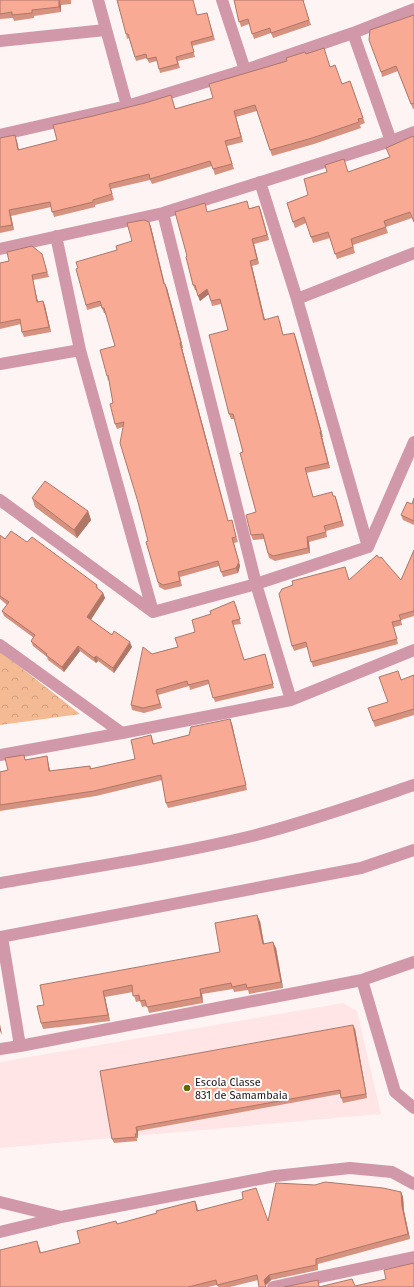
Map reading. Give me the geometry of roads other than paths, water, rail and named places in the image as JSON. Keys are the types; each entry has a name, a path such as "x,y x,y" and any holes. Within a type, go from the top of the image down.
{"street":[{"path":"98,0 127,106"},
{"path":"222,0 245,70"},
{"path":"0,134 127,106 245,70 353,33 414,9"},
{"path":"0,41 105,30"},
{"path":"353,33 391,141"},
{"path":"0,249 163,212 391,141 414,132"},
{"path":"260,182 297,299 368,547"},
{"path":"163,212 256,584 292,700"},
{"path":"56,236 80,350 153,612"},
{"path":"297,299 414,254"},
{"path":"0,364 80,350"},
{"path":"153,612 256,584 368,547 414,442"},
{"path":"0,500 153,612"},
{"path":"0,645 122,733"},
{"path":"0,755 292,700 414,650"},
{"path":"0,883 168,854 253,836 414,785"},
{"path":"20,1046 1,937 361,868 414,850"},
{"path":"0,1049 362,980 414,962"},
{"path":"362,980 395,1092 414,1108"},
{"path":"0,1232 61,1217 275,1176 350,1168 392,1172 414,1184"},
{"path":"0,1202 61,1217"},
{"path":"273,1287 414,1256"}],"place":[{"name":"Escola Classe 831 de Samambaia","path":"187,1088"}]}
